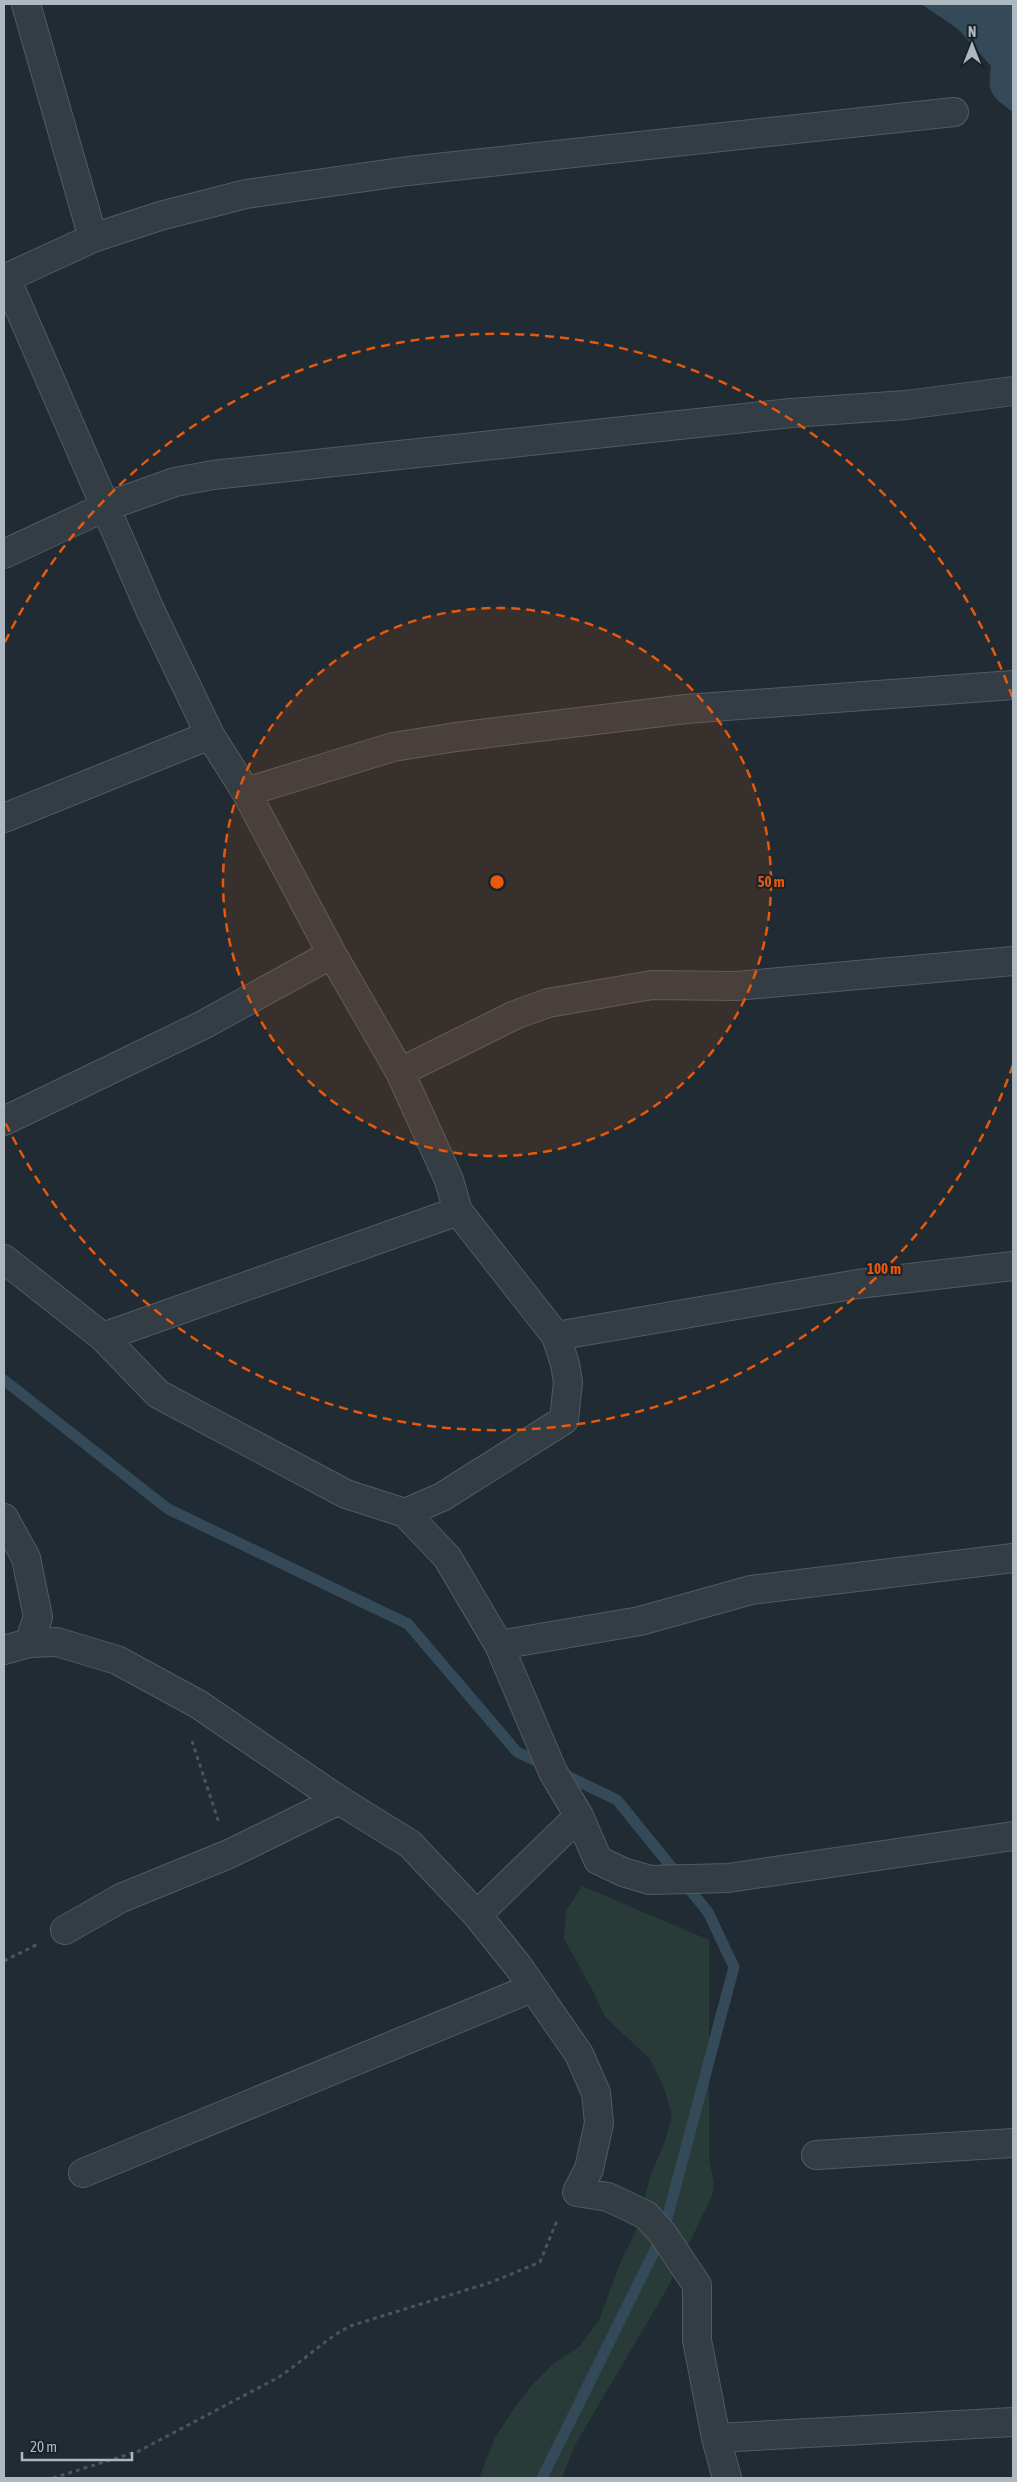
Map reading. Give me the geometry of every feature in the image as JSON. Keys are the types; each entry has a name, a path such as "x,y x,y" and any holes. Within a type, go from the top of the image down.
{"street":[{"path":"26,4 93,238"},
{"path":"405,1513 442,1497 564,1420 568,1382 565,1364 556,1336 458,1211 448,1180 400,1072 332,954 246,792 210,735 151,612 5,278 93,238 160,216 246,194 408,172 954,112"},
{"path":"4,554 105,507 175,482 261,468 791,413 906,406 1013,391"},
{"path":"246,792 393,748 456,737 686,709 1013,684"},
{"path":"4,818 210,735"},
{"path":"4,1121 203,1025 332,954"},
{"path":"400,1072 515,1015 558,1002 652,985 736,986 1013,961"},
{"path":"103,1338 458,1211"},
{"path":"4,1259 103,1338 158,1394 346,1494 405,1513 447,1557 499,1645 553,1772 579,1816 598,1860 623,1872 660,1880 728,1878 1013,1836"},
{"path":"556,1336 858,1284 1013,1266"},
{"path":"4,1518 26,1558 38,1617 16,1646"},
{"path":"499,1645 640,1621 751,1590 1013,1558"},
{"path":"16,1646 57,1642 118,1660 198,1704 339,1800 410,1844 477,1915 518,1966 579,2054 596,2093 598,2123 595,2144 589,2169 577,2192 608,2197 646,2215 660,2230 696,2285 696,2340 716,2438 727,2478"},
{"path":"65,1930 121,1898 229,1854 339,1800"},
{"path":"477,1915 579,1816"},
{"path":"83,2173 532,1988"},
{"path":"816,2155 1013,2143"},
{"path":"716,2438 1013,2422"}],"path":[{"path":"190,1735 229,1854"},
{"path":"53,2478 139,2451 279,2377 300,2363 332,2336 350,2326 492,2282 540,2262 556,2223 571,2212 577,2192"}],"green space":[{"path":"582,1886 709,1940 709,2159 714,2183 712,2196 667,2289 575,2445 562,2478 479,2478 495,2438 512,2411 532,2385 554,2363 580,2346 599,2320 621,2261 635,2233 651,2174 664,2144 672,2115 663,2085 649,2058 605,2017 564,1939 566,1911"}],"water":[{"path":"921,4 1013,4 1013,112 995,98 992,93 990,88 991,66 958,29"}],"waterway":[{"path":"4,1380 168,1509 408,1624 517,1752 545,1765"},
{"path":"542,2478 663,2234 734,1967 708,1912 617,1800 559,1772"}]}
